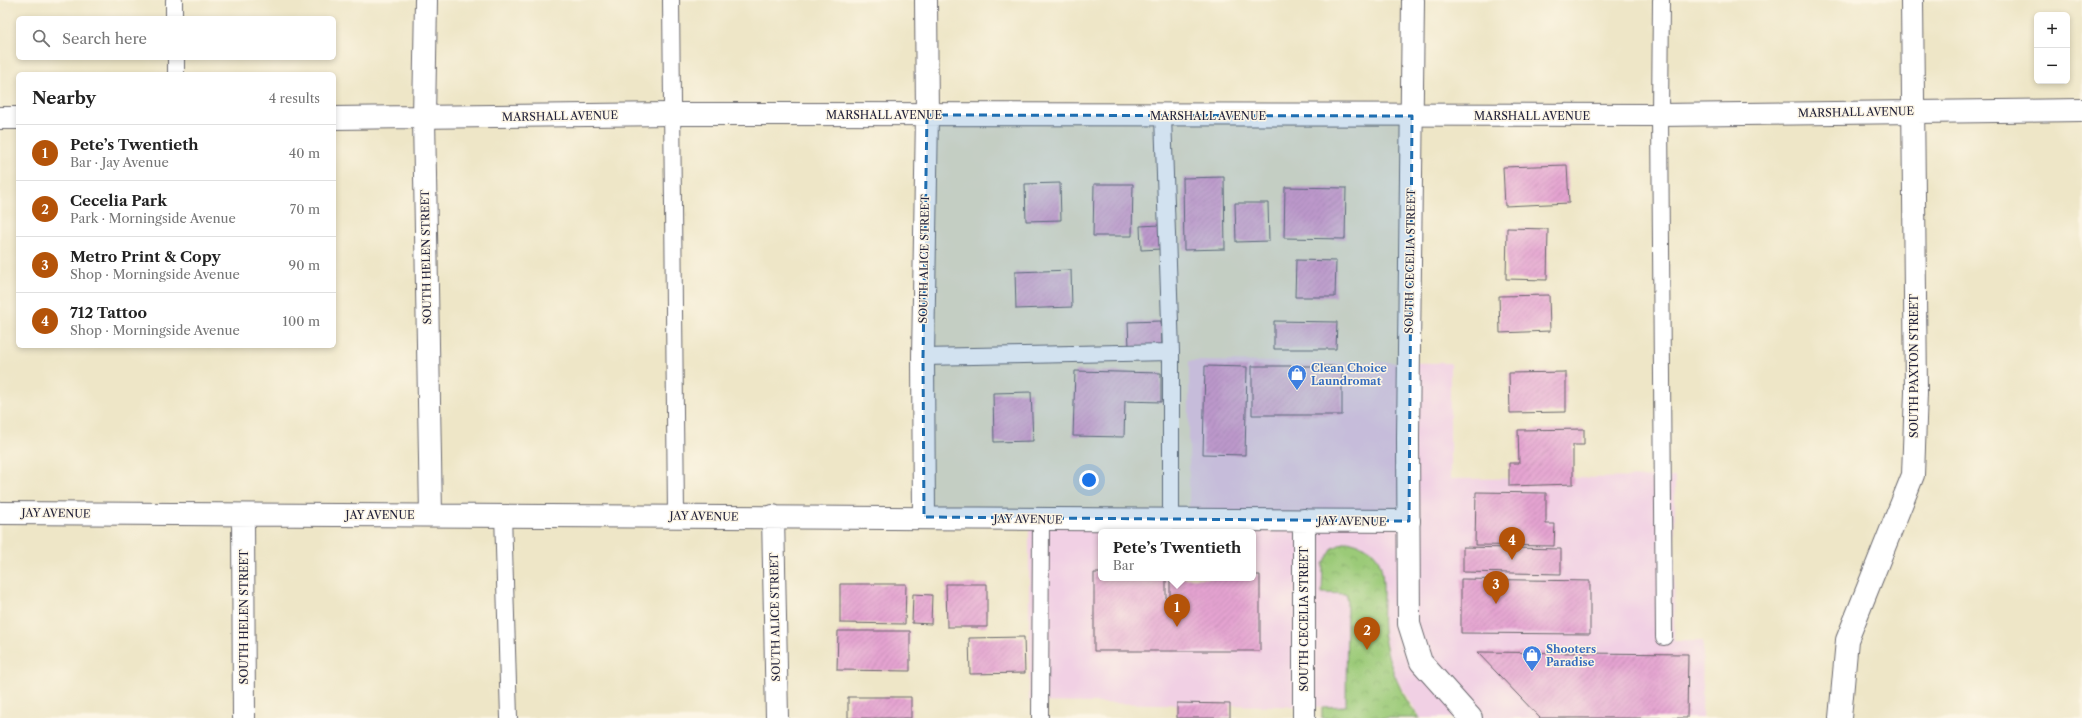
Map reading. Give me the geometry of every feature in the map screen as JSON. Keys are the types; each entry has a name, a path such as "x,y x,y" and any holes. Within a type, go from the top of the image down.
{"street":[{"name":"SOUTH HELEN STREET","path":"426,0 424,118 431,515"},
{"name":"SOUTH ALICE STREET","path":"924,517 923,357 927,115 926,0"},
{"name":"SOUTH CECELIA STREET","path":"1414,0 1408,438 1409,624 1421,662 1471,718"},
{"name":"SOUTH PAXTON STREET","path":"1840,718 1847,640 1913,476 1916,392 1912,0"},
{"name":"MARSHALL AVENUE","path":"336,118 672,114 1660,116 2082,110"},
{"path":"0,118 16,118"},
{"name":"JAY AVENUE","path":"0,513 243,515 503,514 1409,521"},
{"name":"SOUTH HELEN STREET","path":"243,515 244,718"},
{"name":"SOUTH ALICE STREET","path":"773,516 777,718"},
{"name":"SOUTH CECELIA STREET","path":"1304,520 1304,718"}],"lane":[{"path":"174,0 174,16"},
{"path":"671,0 676,515"},
{"path":"1660,0 1664,637"},
{"path":"176,60 176,72"},
{"path":"1163,116 1171,352 1171,520"},
{"path":"923,357 1171,352"},
{"path":"503,514 509,718"},
{"path":"1040,718 1041,519"}],"highlighted area":[{"path":"927,115 1412,116 1409,521 924,517 923,357"}],"shaded area":[{"path":"1189,361 1450,363 1450,479 1675,477 1674,641 1703,641 1702,718 1420,718 1392,671 1383,629 1383,584 1322,593 1347,593 1346,707 1029,702 1029,510 1189,512"}],"green space":[{"path":"1348,541 1369,549 1378,559 1381,566 1383,583 1384,640 1400,688 1406,700 1420,718 1322,718 1322,707 1346,706 1347,594 1322,593 1323,564 1333,548"}],"building":[{"path":"1567,165 1569,203 1505,206 1503,167"},
{"path":"1224,177 1225,249 1184,250 1183,178"},
{"path":"1060,183 1061,220 1026,221 1025,184"},
{"path":"1094,184 1133,184 1132,236 1093,236"},
{"path":"1285,187 1346,188 1345,239 1284,238"},
{"path":"1235,203 1268,203 1269,241 1236,242"},
{"path":"1160,225 1161,249 1141,250 1140,226"},
{"path":"1507,228 1548,229 1547,280 1506,279"},
{"path":"1296,260 1336,261 1335,297 1295,297"},
{"path":"1071,270 1072,307 1016,309 1015,272"},
{"path":"1549,295 1550,331 1500,333 1499,296"},
{"path":"1161,321 1162,346 1129,347 1128,322"},
{"path":"1274,321 1337,322 1336,349 1274,349"},
{"path":"1205,366 1247,367 1245,455 1203,454"},
{"name":"Clean Choice Laundromat","path":"1252,366 1342,366 1342,415 1252,415"},
{"path":"1075,371 1161,373 1161,402 1125,401 1124,437 1073,436"},
{"path":"1566,372 1566,412 1510,413 1509,373"},
{"path":"1031,392 1033,441 994,442 993,393"},
{"path":"1584,429 1584,445 1573,445 1573,484 1509,486 1509,463 1519,463 1518,430"},
{"path":"1476,492 1546,493 1546,524 1555,524 1554,546 1475,545"},
{"path":"1463,547 1561,549 1561,574 1463,572"},
{"path":"1094,573 1098,573 1098,581 1166,581 1166,603 1170,603 1170,581 1256,581 1256,575 1260,575 1260,651 1094,651"},
{"path":"1461,579 1590,581 1590,634 1461,633"},
{"path":"840,584 906,584 905,624 840,623"},
{"path":"946,584 987,584 987,627 947,627"},
{"path":"913,594 932,595 931,624 912,623"},
{"path":"838,631 910,631 910,671 837,670"},
{"path":"1024,637 1025,673 970,674 969,638"},
{"path":"1477,652 1688,654 1687,718 1540,718"},
{"path":"848,697 911,697 911,718 848,718"},
{"path":"1177,703 1230,704 1230,718 1177,718"}],"place":[{"name":"Clean Choice Laundromat","path":"1297,391"},
{"name":"712 Tattoo","path":"1512,560"},
{"name":"Metro Print & Copy","path":"1496,604"},
{"name":"Pete’s Twentieth","path":"1177,627"},
{"name":"Cecelia Park","path":"1367,650"},
{"name":"Shooters Paradise","path":"1532,672"}]}
